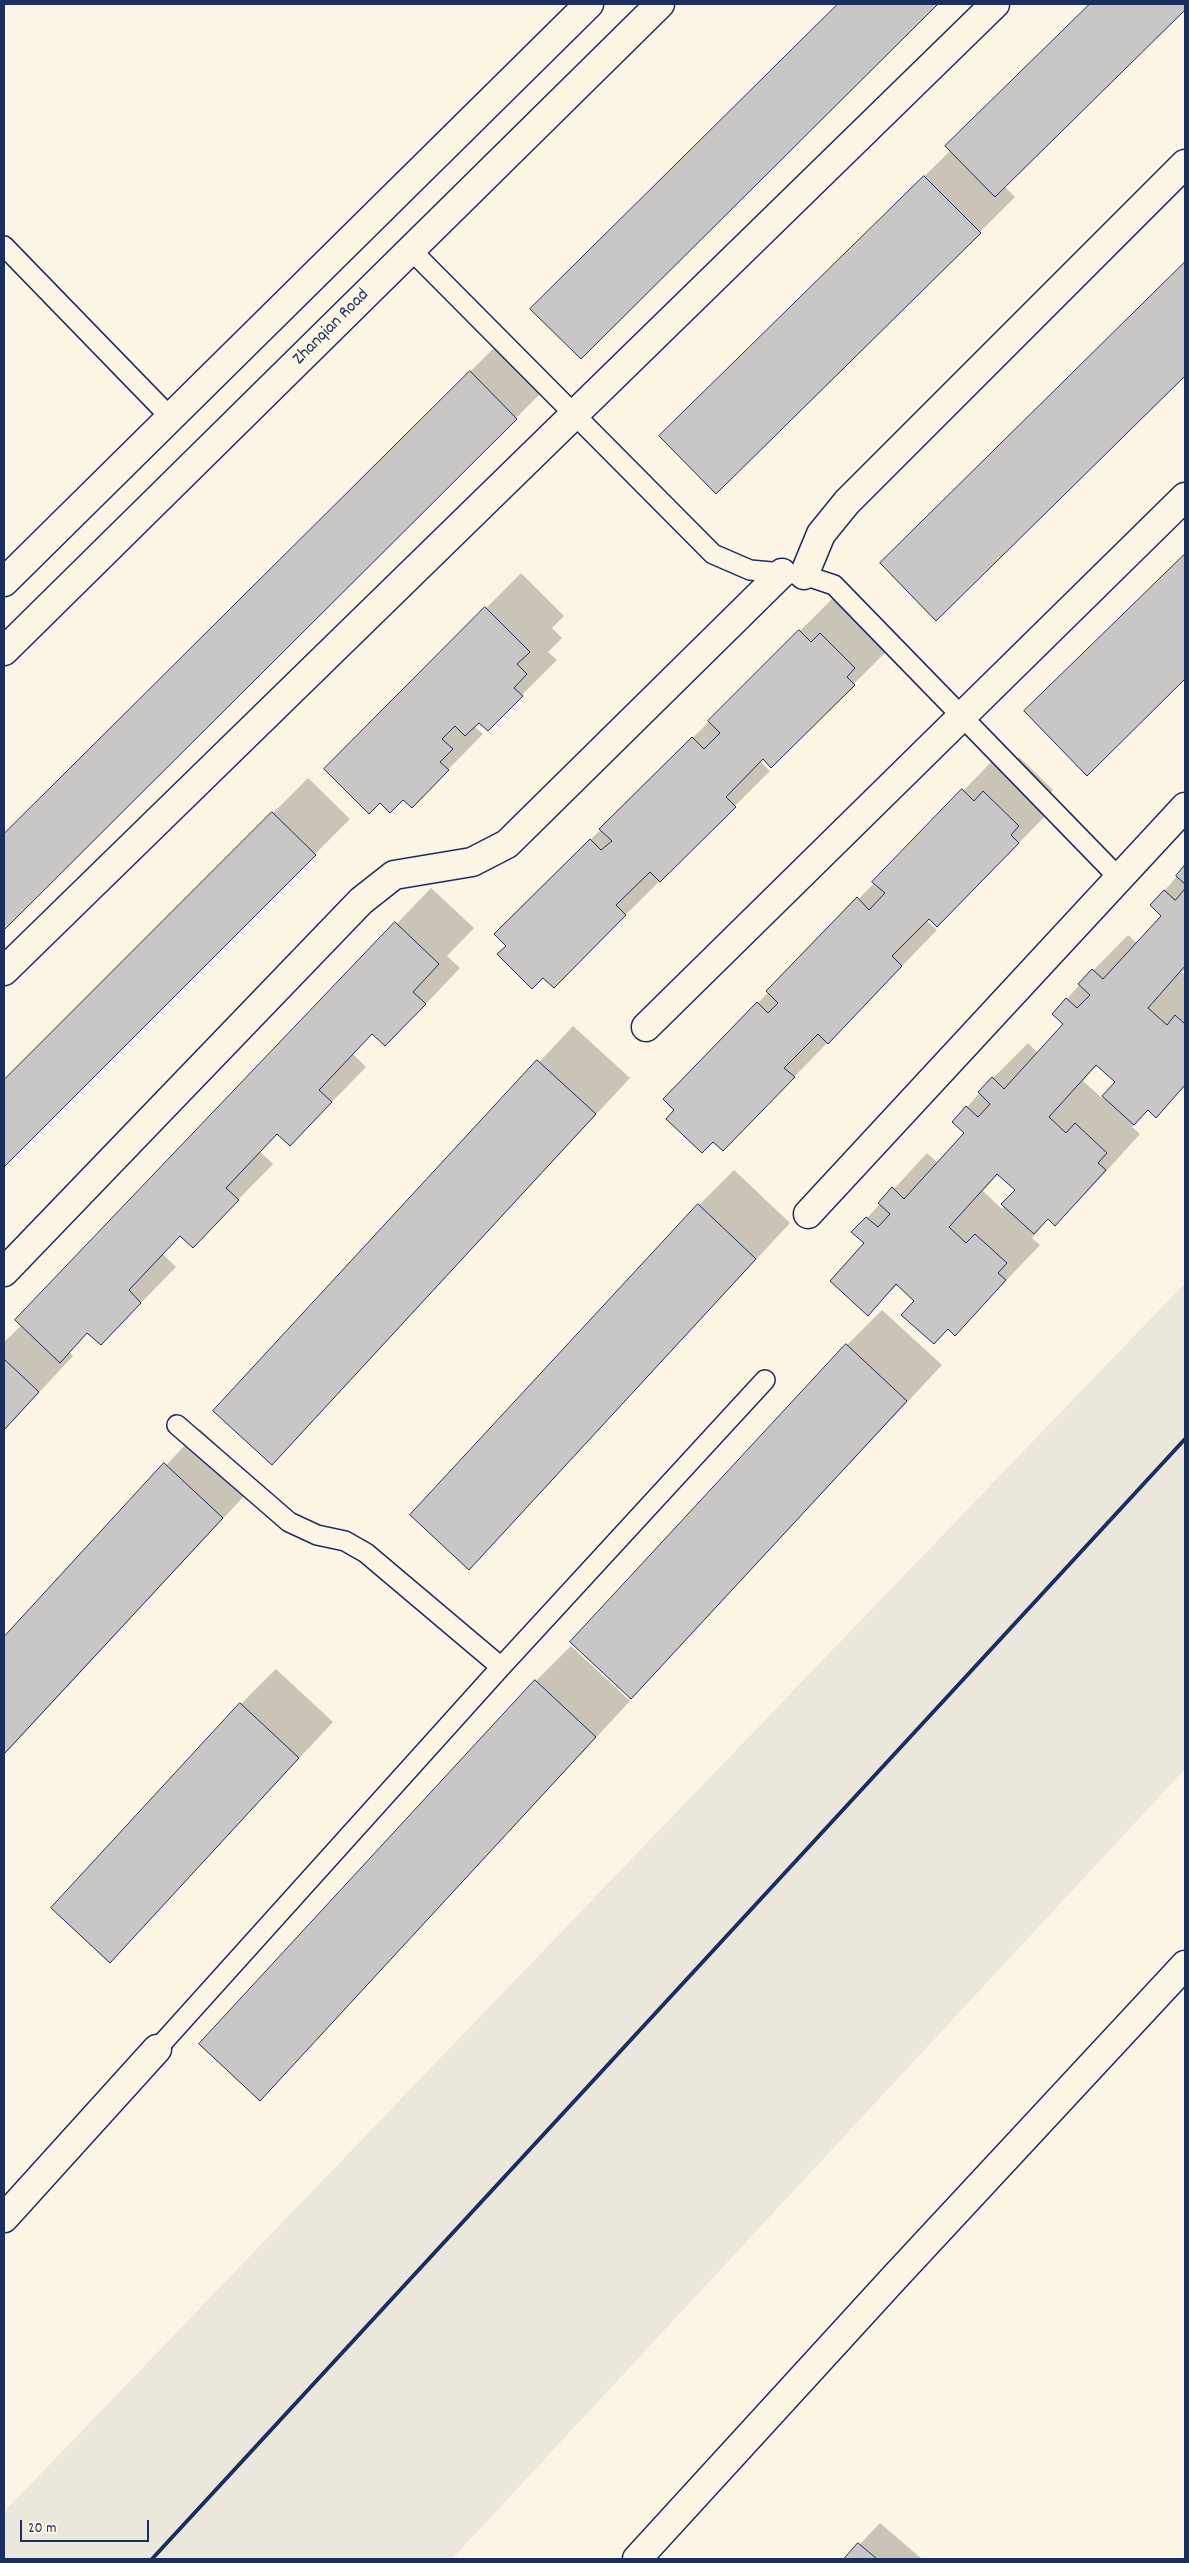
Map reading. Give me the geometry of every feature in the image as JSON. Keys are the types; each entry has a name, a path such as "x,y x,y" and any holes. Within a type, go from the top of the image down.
{"street":[{"path":"4,582 589,4"},
{"name":"Zhanqian Road","path":"4,651 660,4"},
{"path":"4,971 995,4"},
{"path":"4,1272 361,901 394,875 472,862 507,844 793,574 847,502 1185,164"},
{"path":"646,1027 1185,497"},
{"path":"808,1214 1185,807"},
{"path":"637,2559 895,2277 1185,1965"},
{"path":"4,2218 157,2049"}],"lane":[{"path":"4,246 171,418"},
{"path":"412,250 713,554 750,570 793,574 834,585 1120,878"},
{"path":"157,2049 501,1666 765,1380"},
{"path":"177,1425 289,1522 317,1535 345,1541 366,1553 501,1666"}],"shaded area":[{"path":"1185,1283 1185,1769 452,2559 4,2559 4,2512"}],"building":[{"path":"838,4 938,4 581,359 530,309"},
{"path":"1090,4 1185,4 1185,10 995,197 945,146"},
{"path":"924,176 981,233 716,494 659,436"},
{"path":"1185,262 1185,376 936,621 880,563"},
{"path":"470,371 517,419 4,930 4,834"},
{"path":"1185,554 1185,679 1087,776 1024,711"},
{"path":"485,607 530,652 517,664 527,674 514,688 523,696 488,731 479,723 465,736 455,726 442,739 453,749 440,762 449,770 412,808 403,800 390,813 380,803 369,814 324,769"},
{"path":"799,630 811,642 820,633 855,668 847,677 855,685 771,768 763,759 726,797 736,807 660,882 650,872 616,905 626,915 554,988 543,978 532,989 497,954 506,946 494,934 590,839 601,850 612,841 599,829 692,737 704,749 720,733 708,721"},
{"path":"962,789 974,801 983,791 1019,826 1011,835 1019,843 937,927 929,919 892,956 902,966 828,1044 818,1034 784,1068 795,1077 723,1151 713,1142 702,1153 666,1119 674,1110 663,1099 757,1002 768,1013 778,1003 766,991 857,897 869,910 885,893 872,882"},
{"path":"272,812 316,855 4,1167 4,1080"},
{"path":"1185,865 1185,884 1176,876"},
{"path":"1185,889 1185,966 1148,1008 1167,1025 1175,1015 1185,1024 1185,1085 1156,1118 1148,1110 1134,1125 1102,1096 1115,1082 1096,1065 1049,1117 1066,1133 1075,1123 1107,1153 1098,1163 1106,1170 1055,1226 1048,1219 1034,1234 1001,1204 1015,1190 997,1174 949,1227 966,1243 975,1234 1007,1263 998,1273 1006,1280 955,1336 948,1329 934,1344 901,1315 914,1301 896,1284 868,1316 830,1281 864,1243 851,1232 866,1217 878,1227 890,1214 878,1203 892,1187 904,1199 964,1133 952,1122 966,1106 978,1117 990,1104 978,1092 992,1077 1004,1089 1063,1024 1052,1014 1066,998 1077,1008 1090,995 1078,984 1092,969 1103,979 1161,916 1150,905 1164,890 1175,900"},
{"path":"395,922 439,964 413,992 426,1004 385,1046 372,1034 319,1090 332,1102 290,1146 277,1134 226,1188 239,1200 193,1248 180,1236 129,1290 141,1303 101,1345 87,1333 60,1363 15,1320"},
{"path":"537,1060 596,1114 272,1465 213,1411"},
{"path":"698,1204 756,1259 469,1570 410,1515"},
{"path":"846,1344 907,1401 631,1699 570,1642"},
{"path":"4,1359 39,1392 4,1430"},
{"path":"164,1463 223,1518 4,1754 4,1637"},
{"path":"535,1680 596,1737 260,2101 199,2044"},
{"path":"240,1703 299,1758 110,1963 51,1908"},
{"path":"858,2543 877,2559 844,2559"}],"railway":[{"path":"152,2559 1185,1439"}]}
